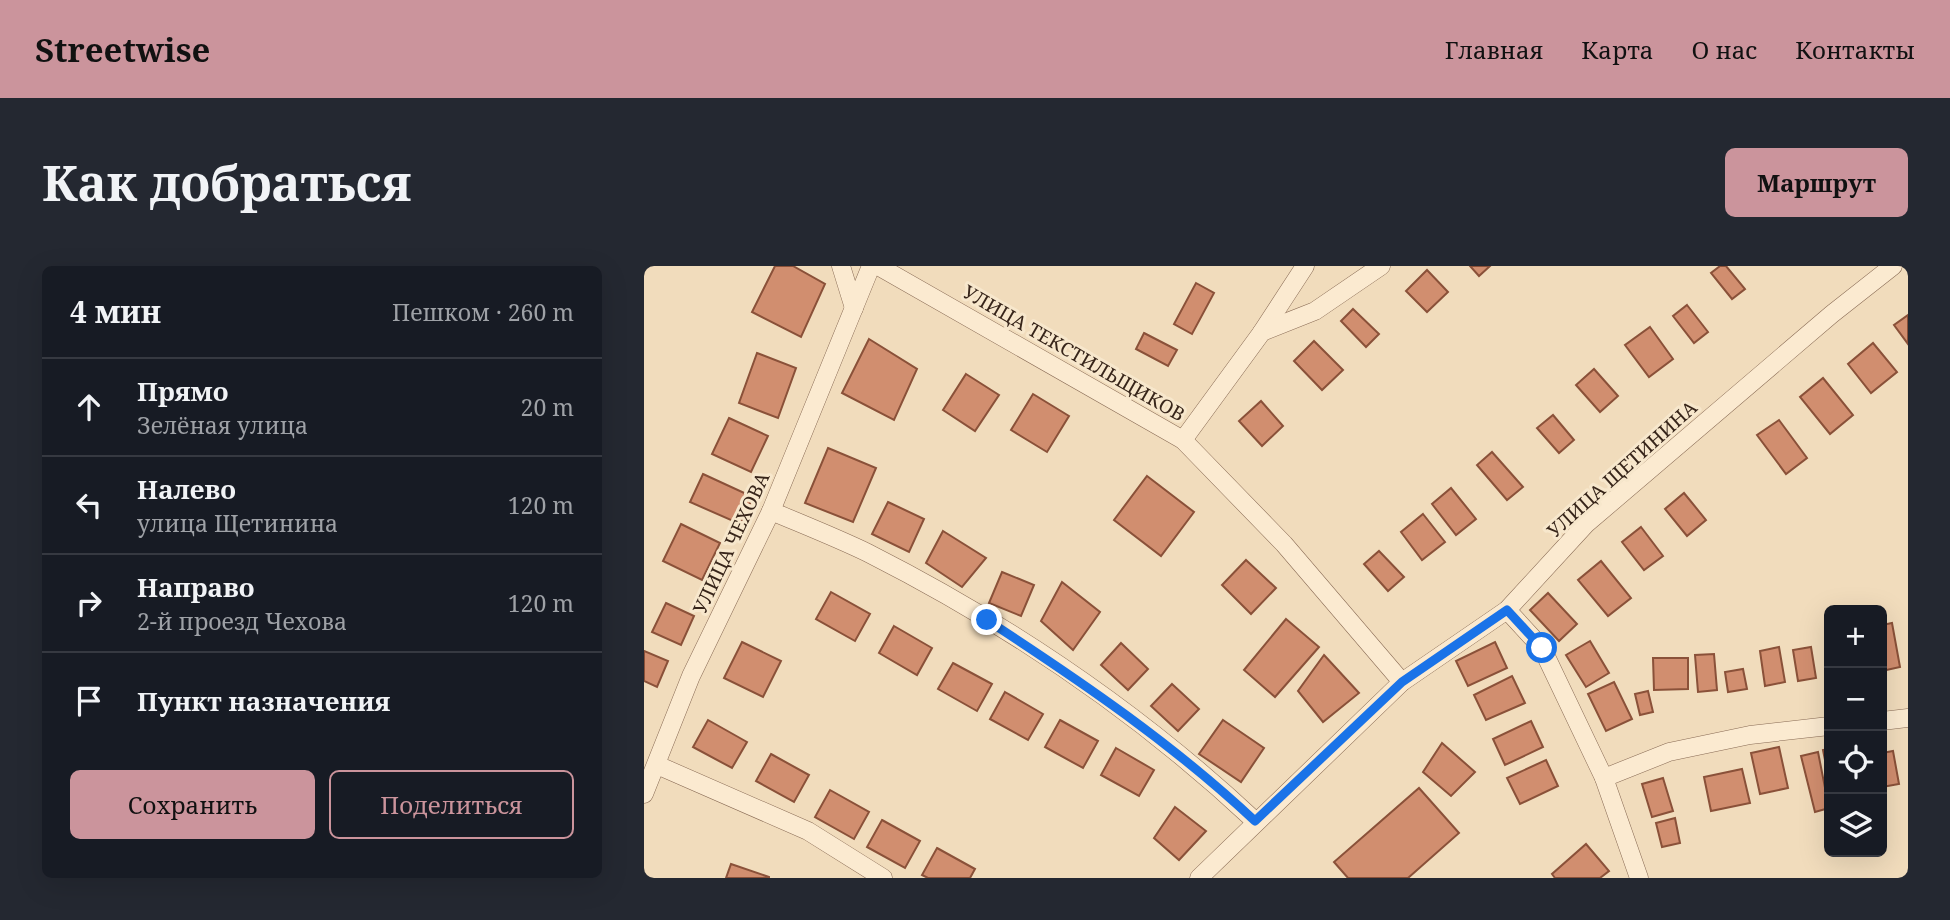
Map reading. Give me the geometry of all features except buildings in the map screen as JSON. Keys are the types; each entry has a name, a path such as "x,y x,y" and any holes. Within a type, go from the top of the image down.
{"street":[{"path":"841,266 854,308"},
{"name":"УЛИЦА ЧЕХОВА","path":"644,794 691,676 771,510 871,266"},
{"name":"УЛИЦА ТЕКСТИЛЬЩИКОВ","path":"878,266 1183,440 1284,544 1402,682"},
{"path":"1183,440 1262,332 1305,266"},
{"path":"1262,332 1315,311 1381,266"},
{"name":"УЛИЦА ЩЕТИНИНА","path":"1199,878 1255,821 1402,682 1507,610 1586,524 1893,266"},
{"path":"771,510 868,553 987,620 1132,717 1222,790 1255,821"},
{"path":"1507,610 1542,648 1604,778 1639,878"},
{"path":"1887,720 1908,718"},
{"path":"1604,778 1669,752 1750,735 1824,727"},
{"path":"657,765 808,831 883,878"}],"route":[{"path":"987,620 1132,717 1222,790 1255,821 1402,682 1507,610 1542,648"}]}
